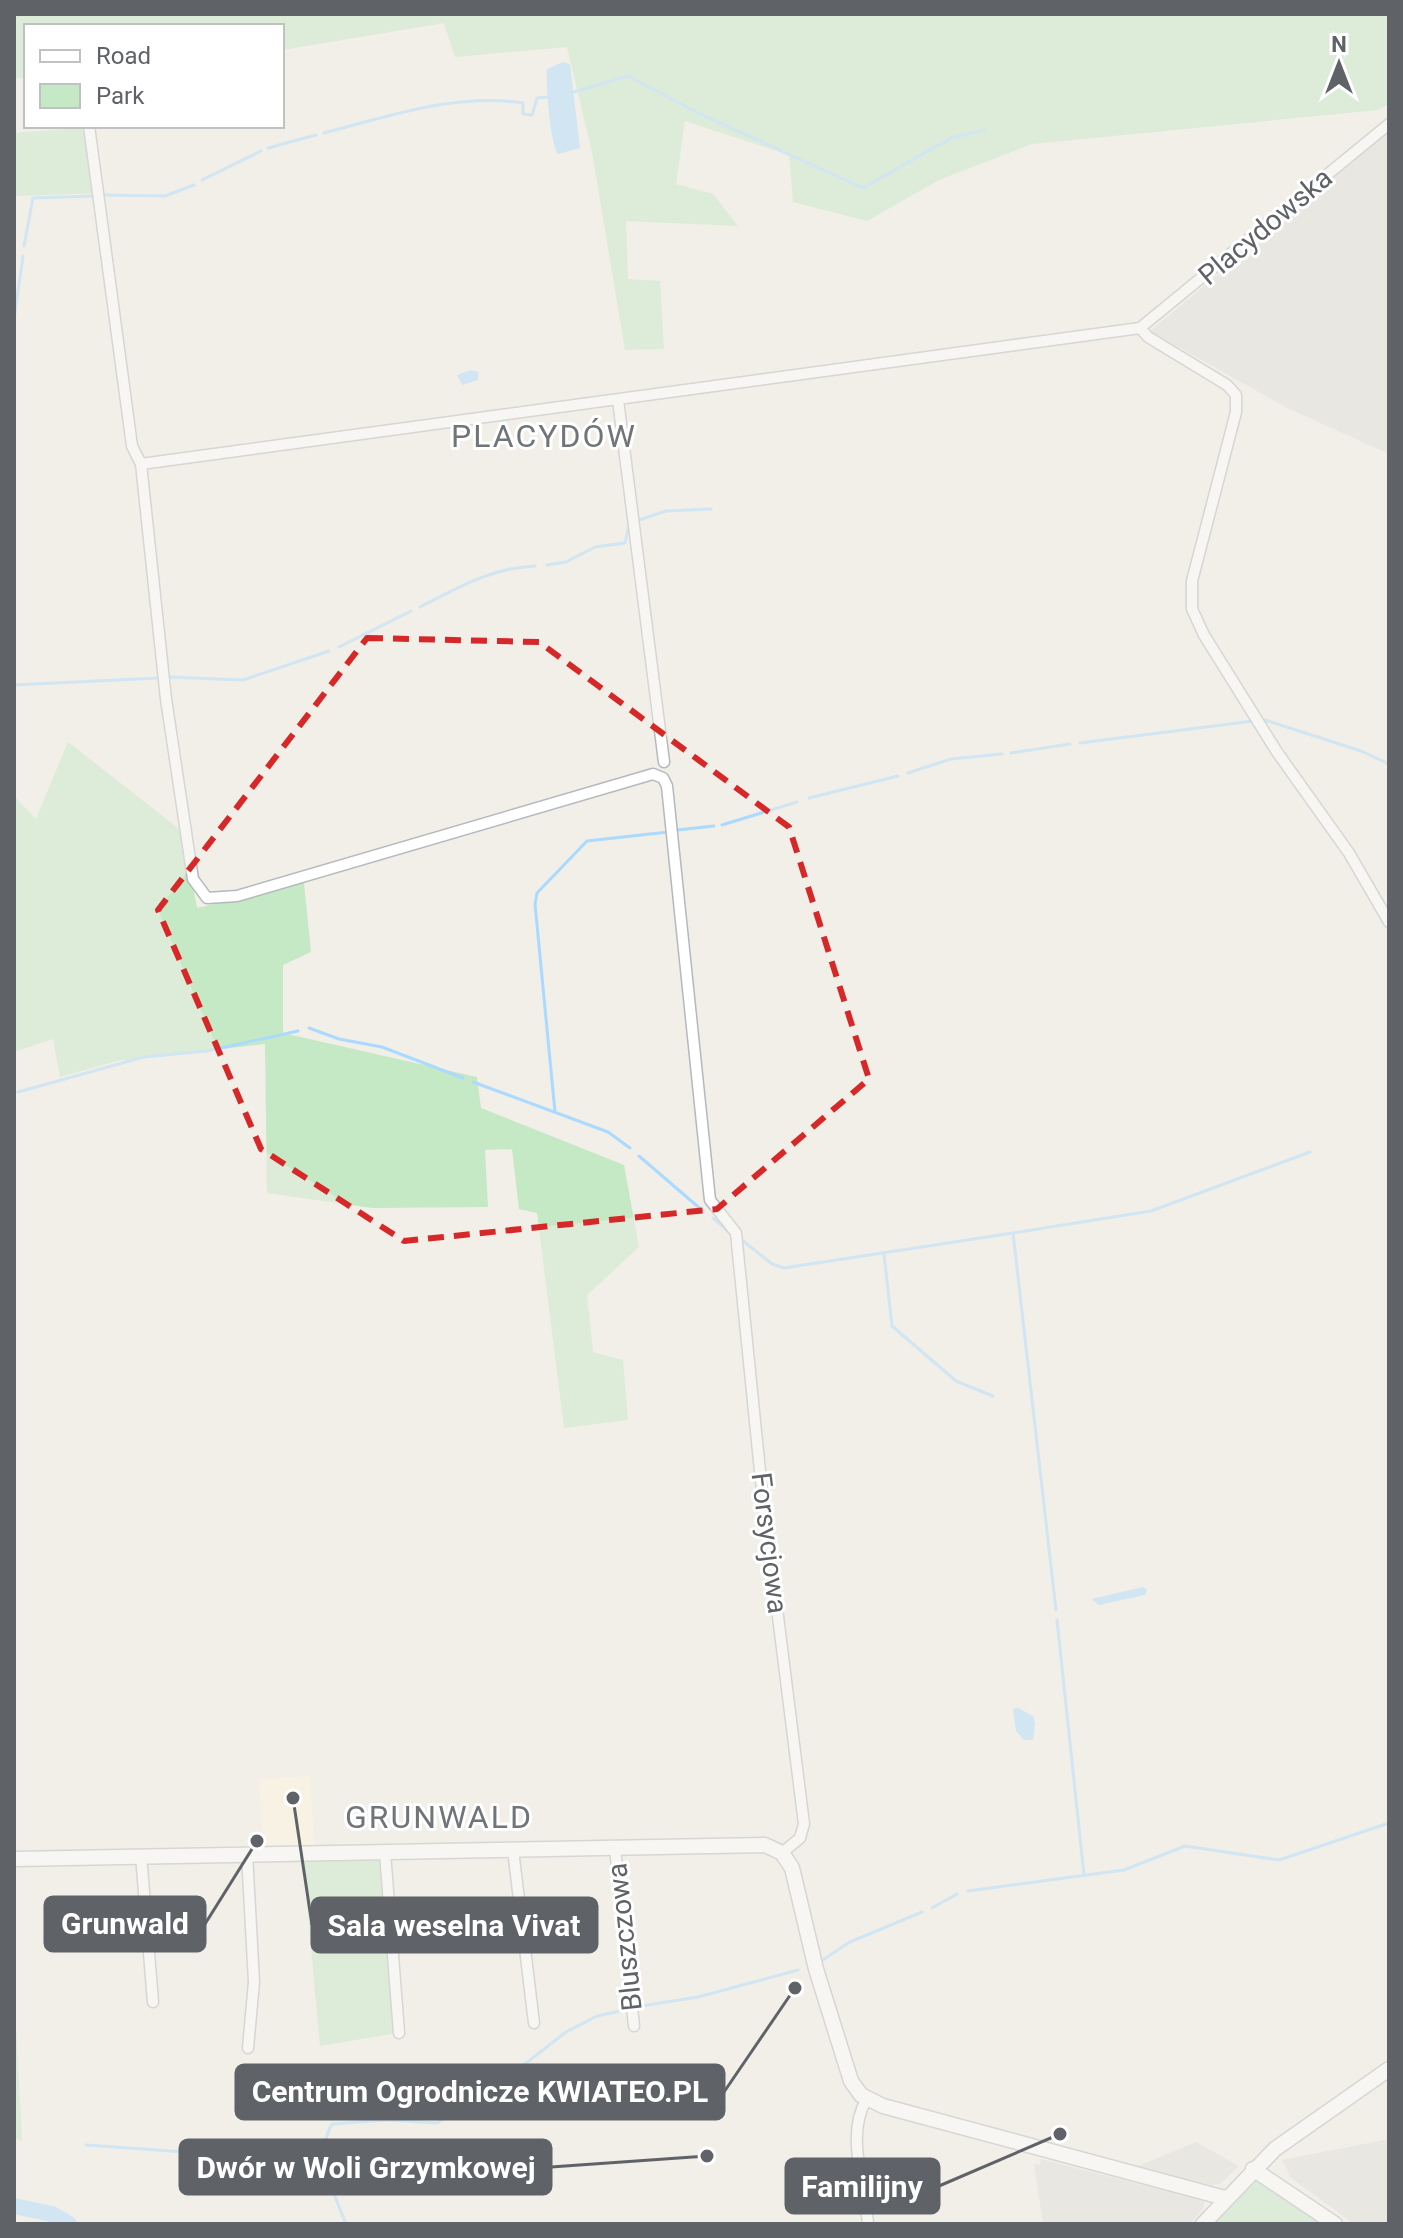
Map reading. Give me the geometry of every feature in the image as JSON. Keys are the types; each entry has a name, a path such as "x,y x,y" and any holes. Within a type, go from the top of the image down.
{"street":[{"name":"Placydowska","path":"1140,328 1389,124"},
{"path":"89,128 132,446 141,464 1140,328 1148,337 1227,385 1236,395 1236,412 1192,581 1192,609 1204,635 1277,752 1349,853 1389,922"},
{"path":"618,400 664,762"},
{"name":"Forsycjowa","path":"141,464 166,699 193,879 207,898 237,896 302,878 653,774 663,778 667,786 710,1200 718,1214 732,1224 739,1252 761,1481 804,1824 800,1838 782,1853"},
{"path":"14,1859 759,1844 782,1853 792,1868 816,1969 851,2081 867,2099 1225,2198"},
{"name":"Bluszczowa","path":"615,1848 634,2026"},
{"path":"513,1850 534,2023"},
{"path":"385,1852 399,2033"},
{"path":"247,1854 254,1982 248,2048"},
{"path":"141,1855 153,2002"},
{"path":"1203,2224 1275,2149 1389,2069"},
{"path":"867,2099 858,2112 856,2129 868,2224"},
{"path":"1253,2169 1335,2224"}],"highlighted area":[{"path":"367,638 539,642 789,827 869,1079 717,1209 404,1241 261,1149 158,910"}],"shaded area":[{"path":"1389,132 1389,454 1287,408 1150,331"},
{"path":"310,1776 314,1845 263,1845 259,1779"},
{"path":"1389,2139 1389,2224 1354,2224 1291,2178 1282,2160"},
{"path":"1196,2142 1239,2166 1220,2184 1211,2185 1138,2166"},
{"path":"1041,2159 1204,2201 1204,2207 1190,2224 1043,2224 1034,2164 1040,2165"}],"green space":[{"path":"14,14 1389,14 1389,104 1378,110 1032,144 939,180 867,221 793,202 789,155 685,121 676,184 713,194 738,226 626,221 628,279 660,281 664,349 625,350 592,152 567,47 455,57 444,23 284,50 284,24 24,24 24,78 14,78"},
{"path":"91,128 102,193 14,196 14,133"},
{"path":"68,742 183,832 197,908 304,883 311,952 283,965 283,1033 477,1077 481,1108 624,1165 639,1247 587,1295 593,1352 623,1360 628,1420 564,1428 537,1213 519,1209 512,1149 485,1150 488,1207 372,1208 267,1193 265,1044 117,1061 60,1077 53,1039 14,1052 14,796 36,819"},
{"path":"377,1857 383,1860 397,2033 320,2046 303,1858"},
{"path":"14,1989 22,2141 14,2138"},
{"path":"1256,2176 1330,2224 1213,2224"}],"water":[{"path":"563,62 570,64 580,148 558,154 551,127 547,69"},
{"path":"471,370 479,372 478,380 462,385 457,375"},
{"path":"1143,1587 1147,1590 1145,1595 1099,1605 1092,1599"},
{"path":"1018,1708 1033,1716 1033,1740 1024,1740 1016,1731 1013,1709"}],"waterway":[{"path":"574,92 628,76 698,113 863,188 951,138 984,130"},
{"path":"324,133 398,113 473,101 523,103 523,114 532,115 537,98 548,97"},
{"path":"268,148 316,135"},
{"path":"202,180 261,151"},
{"path":"105,195 165,196 194,185"},
{"path":"24,246 33,198 93,196"},
{"path":"14,319 23,256"},
{"path":"639,520 666,511 711,509"},
{"path":"547,565 566,562 595,547 625,543 629,525"},
{"path":"420,607 504,570 535,566"},
{"path":"339,647 411,611"},
{"path":"169,677 243,680 329,651"},
{"path":"14,685 159,678"},
{"path":"1265,720 1361,751 1389,764"},
{"path":"1080,743 1253,721"},
{"path":"1011,753 1070,744"},
{"path":"908,773 951,759 1002,754"},
{"path":"809,798 898,776"},
{"path":"722,825 797,802"},
{"path":"677,830 714,826"},
{"path":"555,1112 535,904 537,893 587,841 668,832"},
{"path":"309,1028 339,1039 382,1047 463,1078"},
{"path":"18,1092 144,1057 207,1051 298,1031"},
{"path":"473,1082 608,1132 630,1148"},
{"path":"1056,1610 1013,1233 1151,1211 1310,1152"},
{"path":"639,1156 703,1211"},
{"path":"713,1218 729,1232"},
{"path":"742,1240 772,1264 784,1268 1013,1233"},
{"path":"884,1254 892,1326 956,1381 993,1396"},
{"path":"1057,1620 1084,1875"},
{"path":"968,1891 1124,1870 1185,1846 1279,1860 1389,1823"},
{"path":"932,1908 957,1894"},
{"path":"821,1961 850,1942 922,1912"},
{"path":"641,2006 698,1997 798,1970"},
{"path":"346,2224 325,2161 327,2136 332,2124 387,2120 437,2123 498,2085 566,2032 597,2016 629,2009"},
{"path":"86,2145 325,2162"},
{"path":"14,2206 52,2214 69,2224"}],"place":[{"name":"Sala weselna Vivat","path":"293,1798"},
{"name":"Grunwald","path":"257,1841"},
{"name":"Centrum Ogrodnicze KWIATEO.PL","path":"795,1988"},
{"name":"Familijny","path":"1060,2134"},
{"name":"Dwór w Woli Grzymkowej","path":"707,2156"}],"district":[{"name":"PLACYDÓW","path":"544,436"},
{"name":"GRUNWALD","path":"439,1817"}]}
